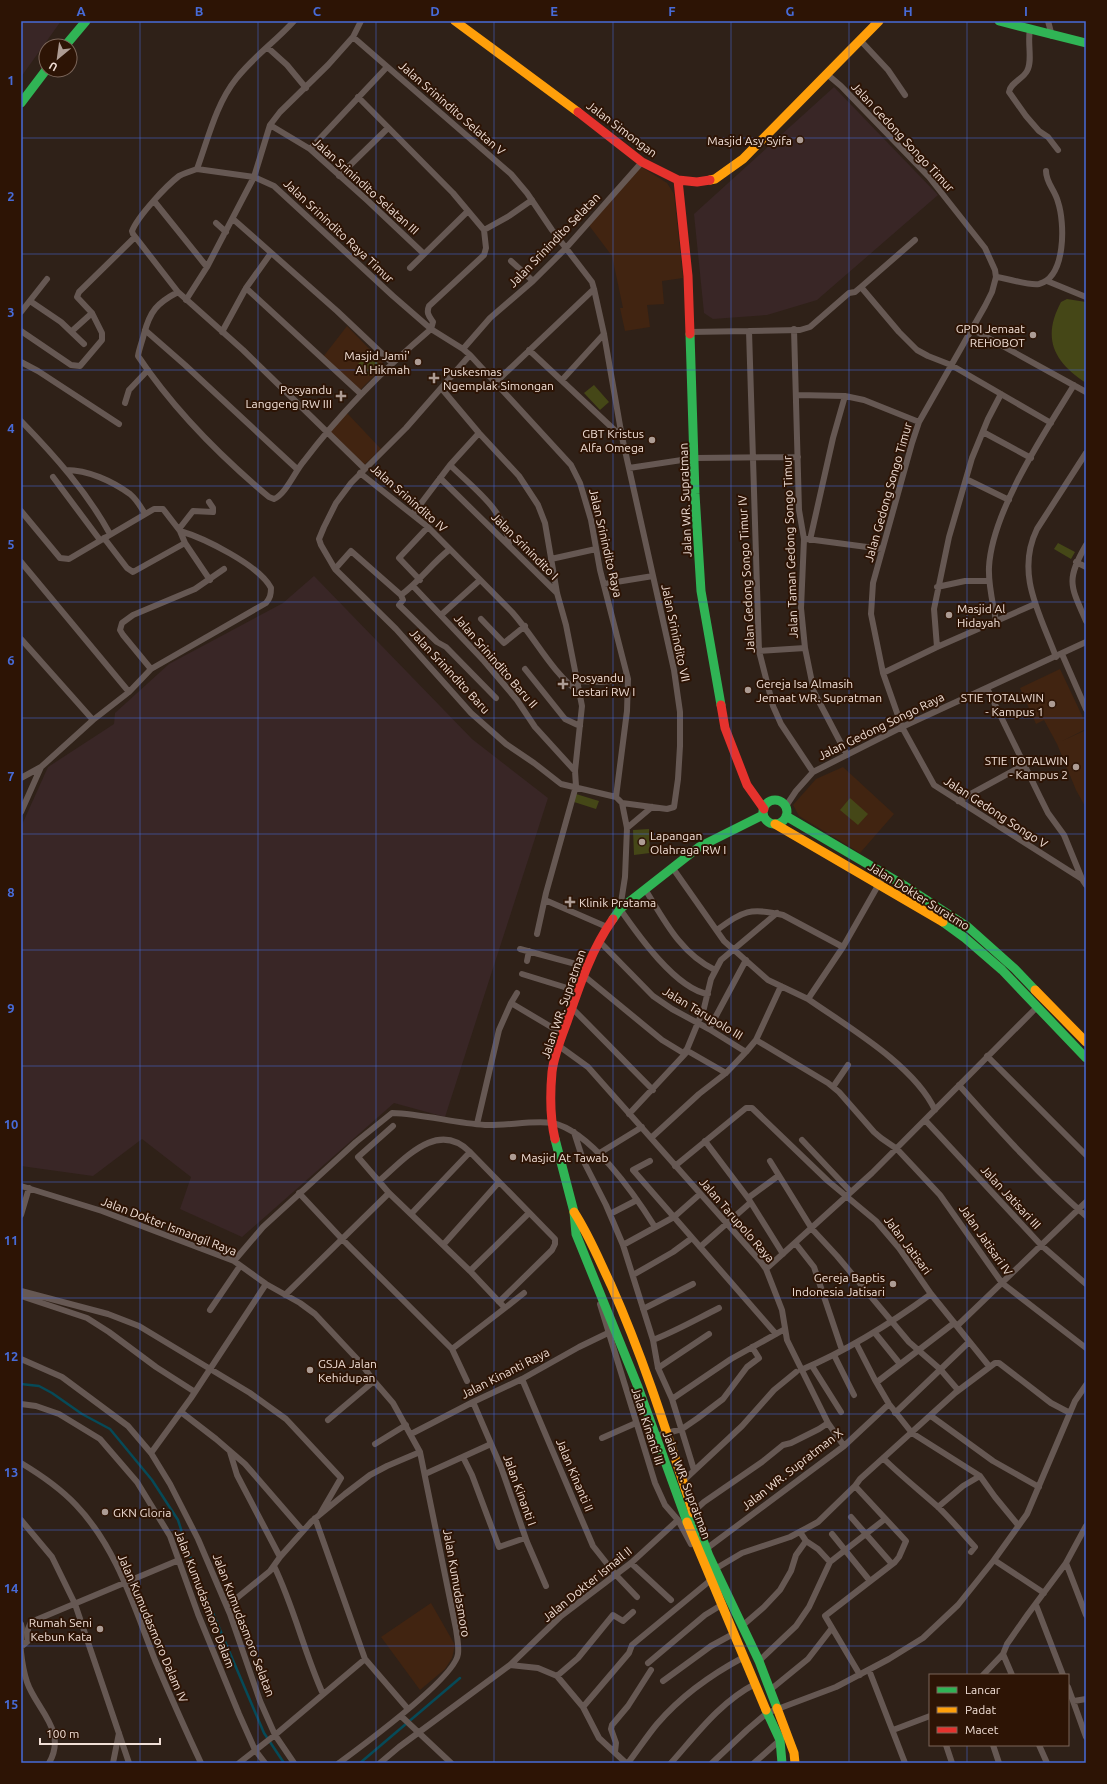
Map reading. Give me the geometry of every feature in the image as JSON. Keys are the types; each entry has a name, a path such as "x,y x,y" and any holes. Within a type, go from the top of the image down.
{"main road":[{"path":"72,38 86,21"},
{"name":"Jalan Simongan","path":"455,21 587,118 642,162 678,180 705,182 715,179 743,159 828,75 879,21"},
{"path":"999,21 1052,36 1086,42"},
{"path":"21,103 40,78"},
{"name":"Jalan WR. Supratman","path":"678,180 688,276 689,332 701,591 725,728 747,785 764,812 699,847 620,910 607,927 585,971 559,1046 552,1072 550,1123 574,1212 576,1234 656,1436 690,1530 712,1578 755,1684 780,1740 782,1763"},
{"path":"775,800 781,802 786,811 780,823 775,824 770,823 764,812 769,802 775,800"},
{"name":"Jalan Dokter Suratmo","path":"786,811 884,875 968,927 1015,968 1086,1042"},
{"name":"Jalan Dokter Suratmo","path":"775,824 946,924 962,935 1002,971 1086,1058"},
{"path":"962,935 968,927"},
{"name":"Jalan WR. Supratman","path":"574,1212 586,1230 624,1315 667,1432 682,1482 706,1549 759,1661 794,1753 795,1763"}],"street":[{"path":"294,21 281,35 266,47 236,79 229,89 220,106 197,168 180,176 154,201 134,225 132,231 135,237 178,292 243,350 326,431 363,471"},
{"path":"186,300 207,267 254,177 270,126 284,108 306,88 352,37 362,21"},
{"path":"1048,21 1052,36"},
{"path":"1030,30 1028,38 1028,70 1011,86 1009,92 1026,116 1048,137 1058,150"},
{"name":"Jalan Srinindito Selatan V","path":"352,37 497,161 518,182 566,248"},
{"path":"860,40 888,70 905,95"},
{"path":"266,47 287,65 306,88"},
{"path":"310,149 387,66"},
{"name":"Jalan Gedong Songo Timur","path":"828,75 841,86 928,177 985,248 992,260 996,277 985,306 919,422 873,583 871,614 883,673 902,727"},
{"path":"178,292 155,307 149,317 138,356 190,423 218,453 269,497 274,499 280,496 297,468 326,431 392,363 431,329 433,322 428,316 427,310 429,306 484,255 486,248 484,230 467,212 453,193 358,97"},
{"name":"Jalan Srinindito Selatan III","path":"270,126 310,149 424,254"},
{"path":"339,176 388,128"},
{"name":"Jalan Srinindito Selatan","path":"463,349 490,318 533,281 566,248 642,162"},
{"name":"Jalan Srinindito Raya Timur","path":"197,168 254,177 274,186 362,269 431,329"},
{"path":"1046,171 1046,178 1058,199 1062,214 1063,231 1060,254 1052,274 1047,281"},
{"path":"484,230 509,216 532,200"},
{"path":"154,201 207,267"},
{"path":"410,268 467,212"},
{"path":"233,219 337,311 392,363"},
{"path":"216,223 226,232"},
{"path":"21,331 71,365 77,367 83,364 102,340 102,334 92,313 77,297 77,294 135,237"},
{"path":"689,332 794,330 810,327 849,294 855,292 915,240"},
{"name":"Jalan Srinindito VII","path":"566,248 592,282 594,289 604,334 622,437 674,670 679,706 680,746 675,805 674,807 667,809 652,807"},
{"path":"222,332 246,288 271,253"},
{"path":"511,261 533,281"},
{"path":"996,277 1036,284 1047,281 1086,297"},
{"path":"21,312 48,279"},
{"path":"861,287 910,344 928,356 951,365 1051,422"},
{"path":"246,288 361,394"},
{"path":"496,382 594,289"},
{"path":"30,301 72,331 84,344"},
{"path":"72,331 92,313"},
{"name":"Jalan Srinindito Raya","path":"431,329 470,355 571,465 580,483 591,520 604,584 628,678 627,711 616,797"},
{"path":"972,329 1086,392"},
{"path":"145,330 297,468"},
{"name":"Jalan Taman Gedong Songo Timur","path":"794,330 799,510 807,539 801,608 805,648 814,692 847,755"},
{"name":"Jalan Gedong Songo Timur IV","path":"749,331 759,651 772,706 781,724 813,772"},
{"path":"562,380 604,334"},
{"path":"529,350 622,437"},
{"name":"Jalan Srinindito IV","path":"470,355 442,389 363,471 428,527 525,626 558,674 580,693"},
{"path":"21,362 38,371 119,424"},
{"path":"125,403 129,390 148,370"},
{"path":"996,621 989,581 989,565 992,543 999,522 1009,500 1051,422 1074,385"},
{"path":"442,389 479,433 519,476 538,505 545,523 557,593"},
{"path":"937,647 934,609 949,537 966,479 983,432 1001,394"},
{"path":"797,395 845,396 864,400 919,422"},
{"path":"845,396 807,539 882,549"},
{"path":"21,422 66,470 103,521 110,534"},
{"path":"983,432 1031,458"},
{"path":"413,514 450,465 479,433"},
{"path":"1086,453 1037,529 1032,539 1029,557 1029,580 1034,604 1086,709"},
{"path":"629,468 695,458 798,457"},
{"path":"450,465 491,506 500,518 508,535 509,544"},
{"path":"66,470 85,471 131,494 146,514"},
{"name":"Jalan Srinindito Baru","path":"363,471 336,503 319,539 335,569 396,629 472,713 506,744 561,784 576,786 616,797"},
{"path":"53,478 102,539 127,568 133,572 185,543"},
{"name":"Jalan Srinindito I","path":"440,478 509,544 557,593 566,625 582,706 574,771 576,786"},
{"path":"966,479 1009,500"},
{"path":"179,530 193,511 213,512 213,508 209,502"},
{"path":"22,515 60,558 65,560 154,509 163,509 179,530 185,543 210,580"},
{"path":"420,580 400,558 428,527"},
{"path":"21,778 41,767 93,720 129,692 151,669 266,603 271,594 271,588 265,580 240,560 201,538 179,530"},
{"path":"1086,545 1076,562 1073,573 1072,588 1086,621"},
{"path":"551,559 596,549"},
{"path":"401,595 420,580 440,557 449,550"},
{"path":"335,569 351,551 401,595 402,600 399,605 437,642 446,647 496,698"},
{"path":"21,562 129,692"},
{"path":"1076,562 1086,567"},
{"path":"151,669 123,635 120,630 122,623 133,615 195,589 224,569"},
{"path":"604,584 653,576"},
{"path":"441,614 480,580"},
{"path":"938,586 965,581 989,581"},
{"name":"Jalan Srinindito Baru II","path":"413,586 484,661 517,700 535,727 574,771"},
{"path":"883,673 937,647 1034,604"},
{"path":"481,619 504,643 525,626"},
{"path":"21,639 93,720"},
{"name":"Jalan Gedong Songo Raya","path":"786,811 796,791 813,772 902,727 1086,642"},
{"path":"759,651 805,648"},
{"path":"525,669 565,719 580,726"},
{"path":"578,681 601,682 628,678"},
{"path":"987,688 1048,813 1064,835 1082,880 1086,885"},
{"name":"Jalan Gedong Songo V","path":"902,727 931,781 958,801 1082,880"},
{"path":"958,801 1024,765"},
{"path":"21,812 41,767"},
{"path":"537,934 576,786"},
{"path":"616,797 622,803 627,828 625,876 620,910 645,943 668,969 688,986 702,993 708,994"},
{"path":"622,803 652,807"},
{"path":"627,828 652,807"},
{"path":"672,867 724,941 768,980 808,999 899,1064 932,1105 934,1110"},
{"path":"808,999 843,947 884,875"},
{"path":"645,889 682,946 694,958 715,970"},
{"path":"545,900 607,927"},
{"path":"717,930 743,912 777,913 784,915 843,947"},
{"path":"630,1114 653,1090 685,1052 698,1022 715,970 724,956 734,950 777,913"},
{"name":"Jalan Tarupolo III","path":"599,941 653,996 672,1009 698,1022 746,1052"},
{"path":"520,949 585,971 662,1040 726,1073"},
{"path":"527,961 529,951"},
{"path":"709,1029 746,960"},
{"path":"522,974 577,991"},
{"path":"651,1138 699,1094 726,1073 746,1052 756,1040 781,986"},
{"path":"478,1124 500,1025 517,993"},
{"path":"511,1002 563,1034"},
{"path":"766,1269 796,1244 897,1149 987,1056 1037,1007"},
{"path":"572,1008 653,1090"},
{"name":"Jalan Jatisari IV","path":"756,1040 833,1087 874,1132 897,1149 940,1194 1002,1283 1086,1348"},
{"name":"Jalan Tarupolo Raya","path":"559,1046 588,1067 766,1269 782,1310 787,1340 799,1371 828,1423 844,1446"},
{"path":"987,1056 1086,1155"},
{"path":"833,1087 848,1065"},
{"path":"959,1085 1010,1142 1060,1193 1086,1216"},
{"path":"675,1166 746,1108 752,1108 828,1181 849,1194"},
{"path":"234,1261 263,1227 299,1193 350,1147 392,1113 478,1124 550,1123 574,1132 598,1154 637,1200 655,1227"},
{"name":"Jalan Jatisari III","path":"926,1120 1041,1245 1086,1284"},
{"path":"358,1156 393,1126"},
{"path":"598,1154 642,1127"},
{"path":"574,1132 583,1160 623,1244 653,1340 658,1368 672,1399 694,1470"},
{"path":"379,1181 421,1145 429,1141 438,1139 456,1142 470,1152 555,1239 555,1244 552,1250 499,1302"},
{"path":"802,1140 849,1194"},
{"path":"705,1141 749,1201 783,1254"},
{"path":"350,1147 389,1193 470,1271 505,1308"},
{"path":"411,1214 470,1152"},
{"path":"650,1161 633,1170 776,1334"},
{"path":"770,1161 812,1229 837,1256 892,1323 917,1350 940,1369 958,1390"},
{"path":"700,1247 778,1176"},
{"path":"442,1245 499,1182"},
{"name":"Jalan Dokter Ismangil Raya","path":"21,1186 102,1211 234,1261 266,1284 315,1314 359,1361 393,1403 420,1452"},
{"path":"21,1215 29,1188"},
{"path":"299,1193 342,1239 452,1349 467,1381"},
{"path":"285,1295 389,1193"},
{"path":"623,1244 674,1217 700,1194"},
{"name":"Jalan Jatisari","path":"849,1194 876,1221 899,1248 931,1294 989,1366"},
{"path":"610,1214 637,1200"},
{"path":"877,1382 917,1350 955,1325 1002,1283 1086,1202"},
{"path":"470,1271 529,1213"},
{"name":"Jalan Kinanti III","path":"576,1234 574,1236 610,1332 615,1358 655,1483 665,1505 678,1520 697,1554 703,1559"},
{"path":"633,1275 673,1252 692,1238"},
{"path":"796,1244 814,1267 842,1350"},
{"path":"210,1310 240,1266"},
{"path":"151,1453 210,1370 266,1284"},
{"path":"643,1309 693,1284"},
{"path":"21,1290 108,1314 139,1326 250,1393 286,1419 340,1476 341,1481 318,1516 365,1659 408,1709"},
{"path":"452,1349 524,1293"},
{"path":"682,1482 742,1426 774,1390 799,1371 834,1355 875,1333 892,1323 931,1294"},
{"path":"21,1296 87,1318 109,1332 156,1367 195,1392"},
{"path":"653,1340 677,1331 692,1321 719,1308"},
{"path":"672,1399 731,1359 785,1329"},
{"name":"Jalan Kinanti Raya","path":"411,1434 522,1379 579,1346 610,1332"},
{"path":"875,1333 900,1364"},
{"path":"658,1368 709,1334"},
{"path":"895,1413 969,1342"},
{"path":"856,1343 895,1413 912,1432 980,1476 994,1497 1018,1525"},
{"path":"656,1436 682,1429 724,1399 747,1367 759,1358 752,1347"},
{"path":"834,1355 854,1396"},
{"name":"Jalan Kumudasmoro Selatan","path":"21,1360 62,1377 128,1426 151,1453 170,1484 198,1539 227,1606 273,1736 294,1763"},
{"path":"715,1569 742,1553 790,1537 818,1522 855,1486 860,1479 958,1390 995,1363 999,1363 1051,1403 1070,1413"},
{"path":"812,1366 842,1412"},
{"name":"Jalan Kinanti II","path":"522,1379 593,1546 616,1575 637,1597"},
{"path":"328,1420 374,1381"},
{"path":"712,1763 747,1730 768,1713 776,1709 790,1706 836,1687 904,1650 923,1638 958,1604 994,1560 1027,1514 1075,1401 1086,1386"},
{"name":"Jalan Kinanti I","path":"473,1402 501,1468 525,1538 546,1586"},
{"name":"Jalan Kumudasmoro Dalam","path":"21,1404 36,1406 59,1414 100,1439 136,1482 170,1536 198,1614 239,1714 265,1763"},
{"name":"Jalan WR. Supratman X","path":"706,1549 844,1446 889,1404"},
{"path":"181,1412 230,1450 245,1464 303,1531"},
{"path":"931,1416 993,1461 1039,1487"},
{"path":"602,1438 636,1423"},
{"path":"693,1512 704,1502 762,1462 783,1445 791,1443 819,1430 828,1423"},
{"path":"375,1444 406,1425"},
{"path":"426,1474 491,1444"},
{"path":"230,1450 238,1475 280,1557"},
{"path":"227,1606 274,1566 280,1557 318,1516 370,1475 420,1452"},
{"name":"Jalan Kumudasmoro","path":"340,1763 403,1718 408,1709 447,1674 458,1655 456,1629 426,1474 420,1452"},
{"path":"463,1457 472,1475 499,1547 525,1538"},
{"path":"884,1458 938,1507 975,1547 971,1552"},
{"name":"Jalan Kumudasmoro Dalam IV","path":"21,1463 49,1480 76,1505 100,1535 125,1583 156,1661 201,1763"},
{"path":"938,1507 963,1486 980,1476"},
{"path":"855,1486 906,1540 899,1557 893,1563 826,1616 860,1675"},
{"path":"851,1517 893,1563"},
{"path":"759,1661 796,1626 809,1606 830,1562 885,1518"},
{"path":"21,1520 52,1557 75,1604 129,1763"},
{"name":"Jalan Dokter Ismail II","path":"380,1763 510,1665 561,1616 631,1563 678,1520"},
{"path":"984,1674 1003,1654 1007,1644 1066,1563 1086,1526"},
{"path":"800,1532 806,1541 818,1549 830,1562"},
{"path":"832,1534 870,1581"},
{"path":"742,1626 764,1607 780,1590 791,1571 796,1555 806,1541"},
{"path":"21,1646 28,1641 28,1629 31,1622 179,1560"},
{"path":"994,1560 1044,1593"},
{"path":"631,1563 671,1600"},
{"path":"1066,1563 1086,1615"},
{"path":"274,1566 284,1587 311,1669 323,1694"},
{"path":"583,1707 629,1653 632,1645 712,1578"},
{"path":"648,1663 705,1615 723,1604"},
{"path":"1036,1604 1063,1674"},
{"path":"557,1676 578,1658 613,1615 623,1621 633,1612"},
{"path":"21,1624 21,1646 27,1681 34,1698 51,1723 54,1736 54,1751 49,1763"},
{"path":"770,1690 808,1659 832,1628"},
{"path":"663,1681 711,1646 735,1633"},
{"path":"1003,1654 1012,1674"},
{"path":"510,1665 538,1668 557,1676 583,1707 599,1738 627,1763 657,1724 675,1704 710,1677 744,1657"},
{"path":"239,1763 365,1659"},
{"path":"615,1752 616,1743 611,1732 612,1725 628,1706 651,1670"},
{"path":"869,1670 905,1763"},
{"path":"671,1763 715,1714 728,1702 755,1684"},
{"path":"1069,1689 1086,1737"},
{"path":"1074,1701 1086,1699"},
{"path":"893,1730 929,1716"},
{"path":"403,1718 451,1763"},
{"path":"113,1763 119,1731"},
{"path":"754,1763 780,1740"},
{"path":"946,1746 952,1763"},
{"path":"993,1746 999,1763"},
{"path":"1039,1746 1047,1763"}],"shaded area":[{"path":"21,21 61,21 49,38 38,38 38,53 21,77"},
{"path":"834,87 938,195 817,300 767,315 713,319 704,313 694,214"},
{"path":"640,166 667,183 674,194 683,278 662,281 664,304 647,305 650,327 625,331 620,308 623,308 612,256 588,224"},
{"path":"1067,299 1086,302 1086,383 1066,366 1054,348 1052,327 1055,315 1061,302"},
{"path":"347,326 385,365 359,391 323,357"},
{"path":"369,353 380,365 369,376 358,364"},
{"path":"594,385 609,402 600,410 584,393"},
{"path":"346,412 381,449 364,465 328,430"},
{"path":"1058,543 1075,552 1071,559 1054,549"},
{"path":"314,576 472,739 548,798 445,1117 394,1103 242,1237 180,1209 191,1177 142,1139 93,1176 21,1166 21,827 48,767 114,724 115,713 169,664 283,603"},
{"name":"STIE TOTALWIN - Kampus 1","path":"1060,669 1086,724 1086,729 1062,741 1086,730 1086,808 1076,790 1057,744 1044,720 1036,724 1020,688"},
{"path":"843,767 894,814 860,853 799,816 793,805 816,779"},
{"path":"576,794 599,801 596,809 574,802"},
{"path":"850,798 868,814 858,825 840,810"},
{"name":"Lapangan Olahraga RW I","path":"649,829 650,853 634,855 633,830"},
{"path":"431,1603 455,1645 452,1658 445,1669 420,1690 381,1637"}],"waterway":[{"path":"21,1384 39,1386 52,1393 82,1414 110,1429 152,1480 178,1520 189,1554 264,1733 284,1763"},
{"path":"360,1763 460,1678"}],"traffic: fast":[{"path":"72,38 86,21"},
{"path":"999,21 1086,43"},
{"path":"21,103 40,78"},
{"path":"690,334 695,494 701,591 721,705"},
{"path":"775,800 780,801 786,807 787,812 786,817 780,823 775,824 770,823 764,817 763,812 764,807 770,801 775,800"},
{"path":"613,919 620,909 699,847 763,815"},
{"path":"786,816 905,886 968,927 1015,969 1035,990"},
{"path":"943,922 965,938 1002,970 1086,1058"},
{"path":"555,1139 574,1212 576,1234 638,1387 687,1522"},
{"path":"693,1513 709,1556 759,1661 777,1708"},
{"path":"766,1710 780,1740 782,1763"}],"traffic: slow":[{"path":"455,21 578,112"},
{"path":"710,180 715,179 743,159 879,21"},
{"path":"775,824 943,922"},
{"path":"1035,990 1086,1042"},
{"path":"574,1212 598,1257 623,1313 655,1398 693,1513"},
{"path":"687,1522 766,1710"},
{"path":"777,1708 794,1753 795,1763"}],"traffic: jam":[{"path":"578,112 642,162 678,180 697,182 710,180"},
{"path":"678,180 688,276 690,334"},
{"path":"721,705 725,728 747,785 764,809"},
{"path":"555,1139 551,1114 552,1072 554,1059 586,969 598,943 613,919"}],"place":[{"name":"Masjid Asy Syifa","path":"800,140"},
{"name":"GPDI Jemaat REHOBOT","path":"1033,335"},
{"name":"Masjid Jami' Al Hikmah","path":"418,362"},
{"name":"Puskesmas Ngemplak Simongan","path":"434,378"},
{"name":"Posyandu Langgeng RW III","path":"341,396"},
{"name":"GBT Kristus Alfa Omega","path":"652,440"},
{"name":"Masjid Al Hidayah","path":"949,615"},
{"name":"Posyandu Lestari RW I","path":"563,684"},
{"name":"Gereja Isa Almasih Jemaat WR. Supratman","path":"748,690"},
{"name":"STIE TOTALWIN - Kampus 1","path":"1052,704"},
{"name":"STIE TOTALWIN - Kampus 2","path":"1076,767"},
{"name":"Lapangan Olahraga RW I","path":"642,842"},
{"name":"Klinik Pratama","path":"570,902"},
{"name":"Masjid At Tawab","path":"513,1157"},
{"name":"Gereja Baptis Indonesia Jatisari","path":"893,1284"},
{"name":"GSJA Jalan Kehidupan","path":"310,1370"},
{"name":"GKN Gloria","path":"105,1512"},
{"name":"Rumah Seni Kebun Kata","path":"100,1629"}]}
